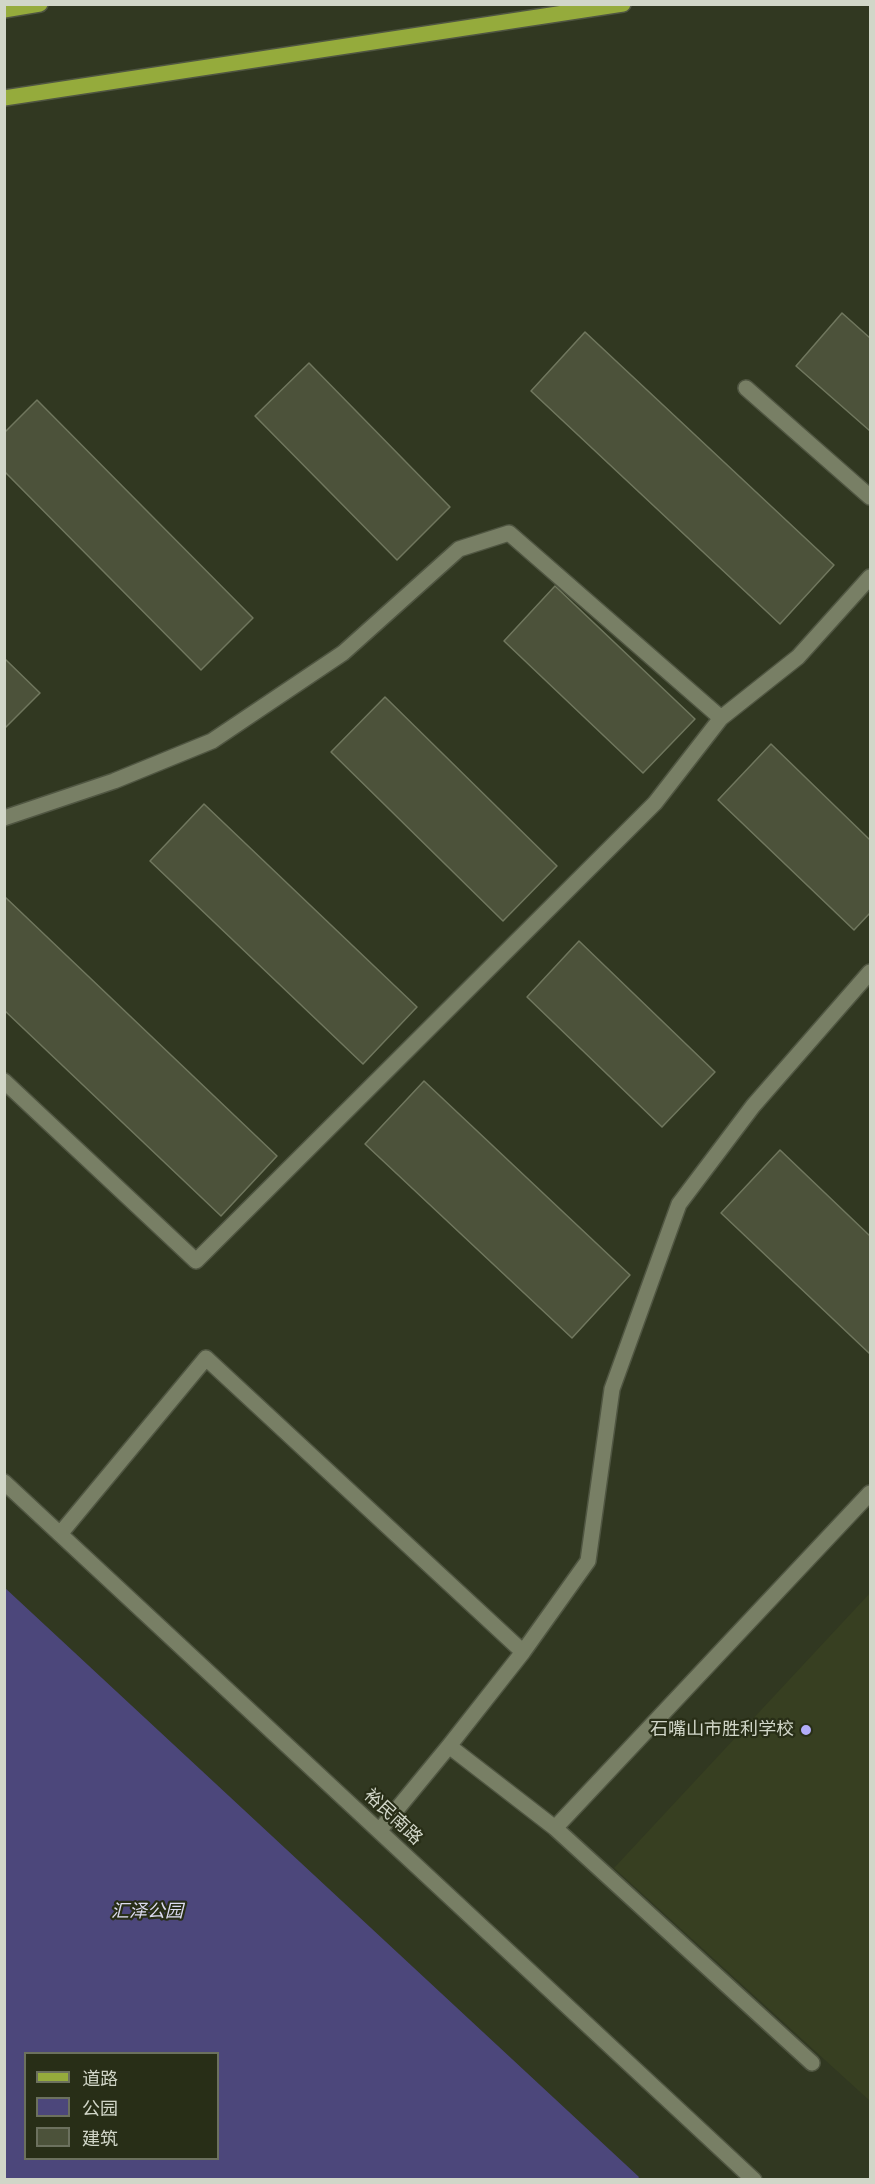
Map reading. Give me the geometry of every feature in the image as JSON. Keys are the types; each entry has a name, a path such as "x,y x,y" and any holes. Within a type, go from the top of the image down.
{"main road":[{"path":"4,10 40,4"},
{"path":"4,98 623,4"}],"street":[{"path":"746,388 870,497"},
{"path":"4,818 114,781 212,741 343,652 459,549 509,533 721,718"},
{"path":"4,1081 196,1261 655,804 721,718 798,657 870,577"},
{"path":"379,1831 523,1652 588,1561 612,1389 679,1204 753,1106 870,972"},
{"path":"60,1534 206,1358 523,1652"},
{"name":"裕民南路","path":"4,1482 754,2180"},
{"path":"555,1828 870,1493"},
{"path":"449,1746 555,1828 812,2063"}],"shaded area":[{"name":"石嘴山市胜利学校","path":"870,1593 870,2101 614,1868"}],"green space":[{"name":"汇泽公园","path":"4,1587 639,2177 637,2180 5,2179"}],"building":[{"path":"842,313 870,338 870,431 796,366"},
{"path":"585,332 834,565 780,624 531,391"},
{"path":"309,363 450,507 397,560 255,416"},
{"path":"37,400 253,618 201,670 4,471 4,433"},
{"path":"555,586 695,719 643,773 504,641"},
{"path":"4,658 40,693 4,729"},
{"path":"385,697 557,866 503,921 331,752"},
{"path":"771,744 870,840 870,913 854,930 718,800"},
{"path":"204,804 417,1007 363,1064 150,861"},
{"path":"4,896 277,1156 221,1216 4,1010"},
{"path":"579,941 715,1072 662,1127 527,997"},
{"path":"424,1081 630,1275 572,1338 365,1144"},
{"path":"780,1150 870,1236 870,1354 721,1213"}],"place":[{"name":"石嘴山市胜利学校","path":"806,1730"}]}
